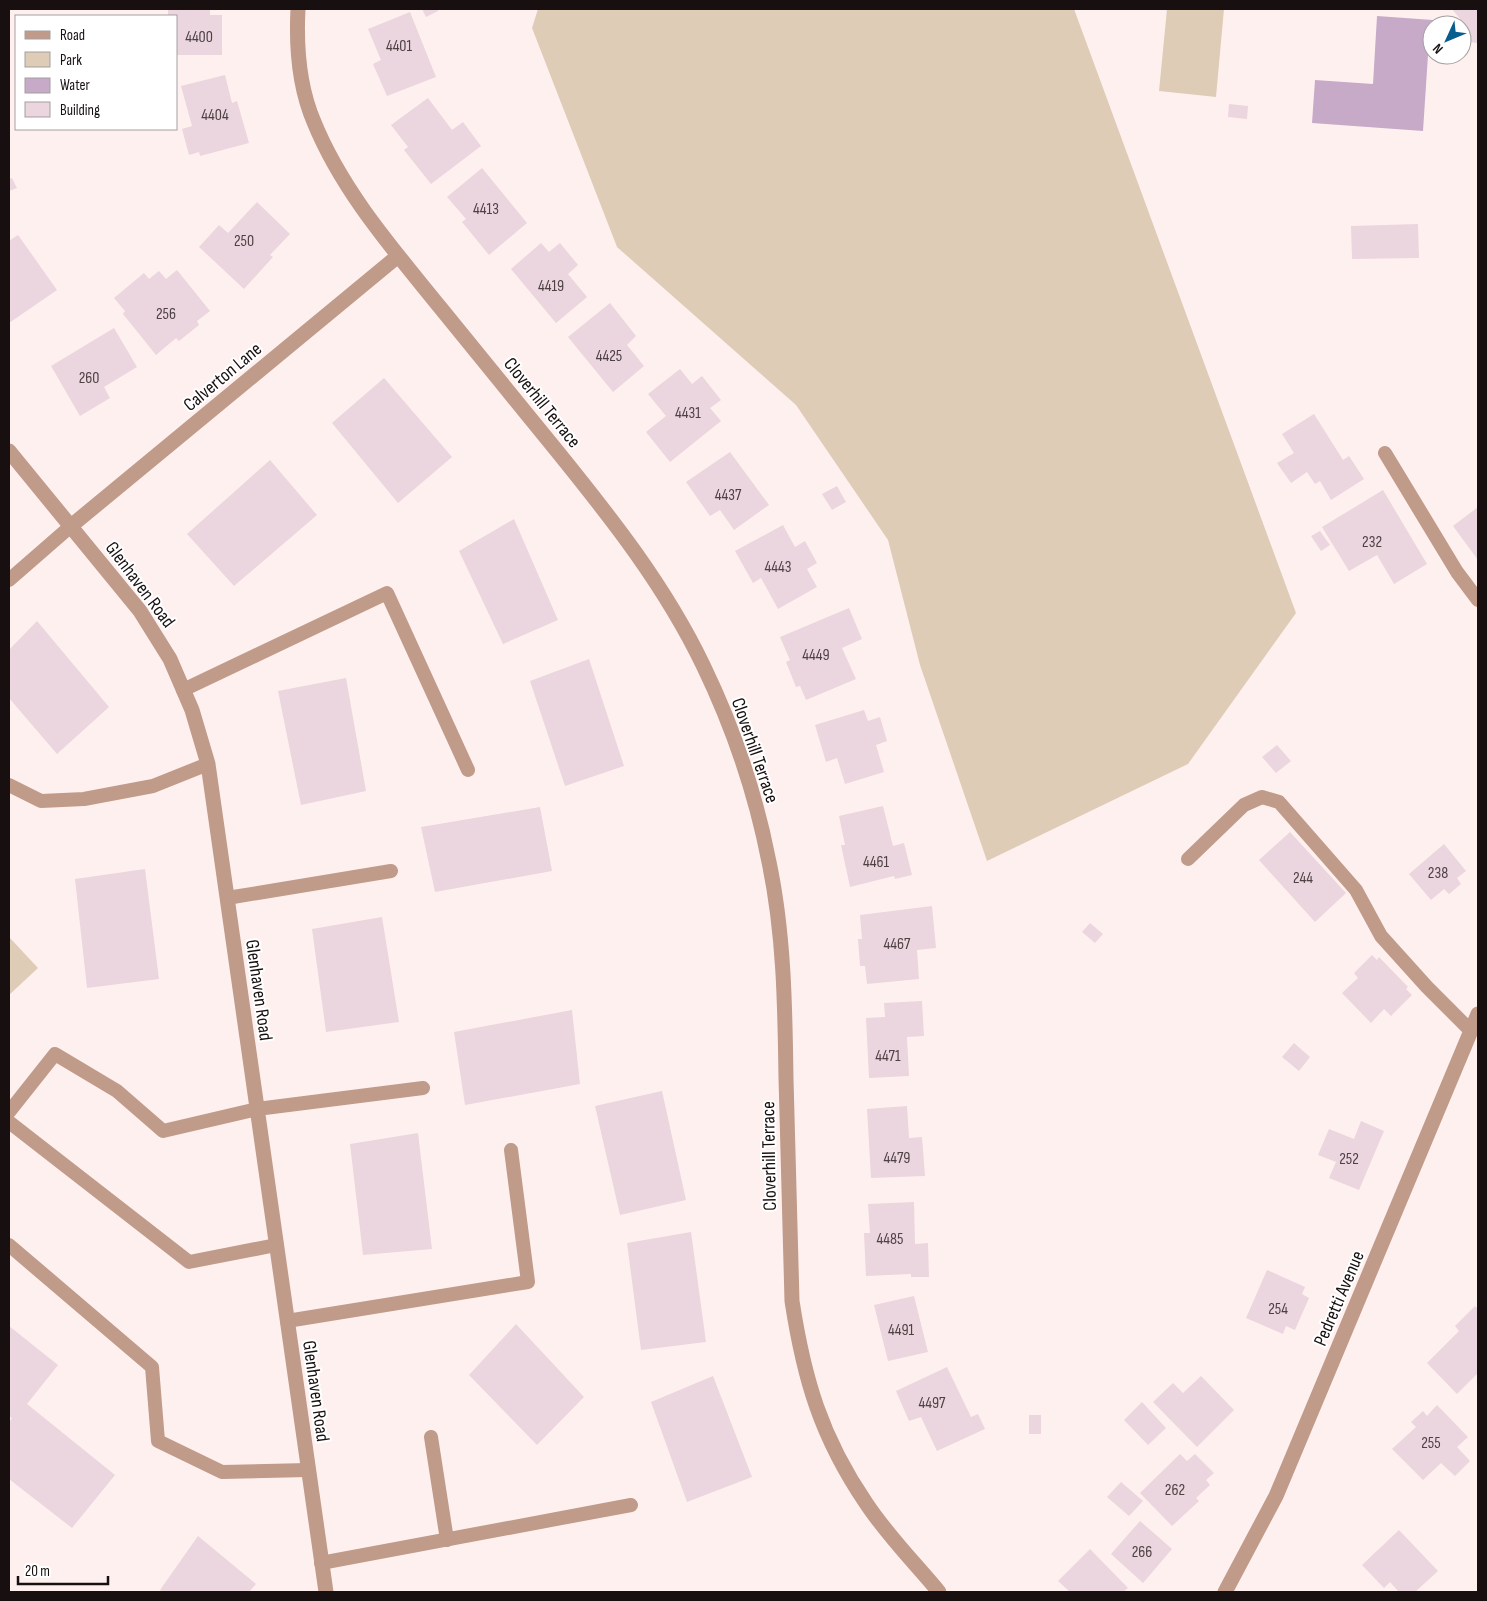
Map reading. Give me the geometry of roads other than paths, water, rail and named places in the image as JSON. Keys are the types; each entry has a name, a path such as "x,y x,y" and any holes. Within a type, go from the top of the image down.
{"street":[{"name":"Cloverhill Terrace","path":"298,9 297,38 302,79 312,118 337,169 398,256 623,532 663,590 703,664 731,728 753,795 770,864 782,948 792,1301 800,1355 816,1408 838,1458 867,1504 939,1592"},
{"name":"Calverton Lane","path":"71,526 398,256"},
{"name":"Glenhaven Road","path":"9,451 140,611 170,659 192,710 208,764 326,1592"},
{"name":"Pedretti Avenue","path":"1225,1592 1276,1496 1478,1014"}],"lane":[{"path":"1385,453 1457,572 1478,600"},
{"path":"9,580 71,526"},
{"path":"183,690 387,593 468,770"},
{"path":"9,785 42,801 84,799 153,786 208,764"},
{"path":"1188,859 1244,805 1262,798 1278,802 1356,890 1381,936 1471,1031"},
{"path":"227,898 391,871"},
{"path":"9,1112 55,1054 117,1091 163,1131 257,1109 423,1088"},
{"path":"9,1122 188,1262 276,1245"},
{"path":"287,1321 528,1282 511,1150"},
{"path":"9,1245 152,1367 158,1441 222,1472 308,1470"},
{"path":"431,1437 447,1540"},
{"path":"321,1564 631,1505"}],"water":[{"path":"1377,16 1422,19 1422,65 1427,65 1423,131 1312,123 1315,80 1373,84"}]}
